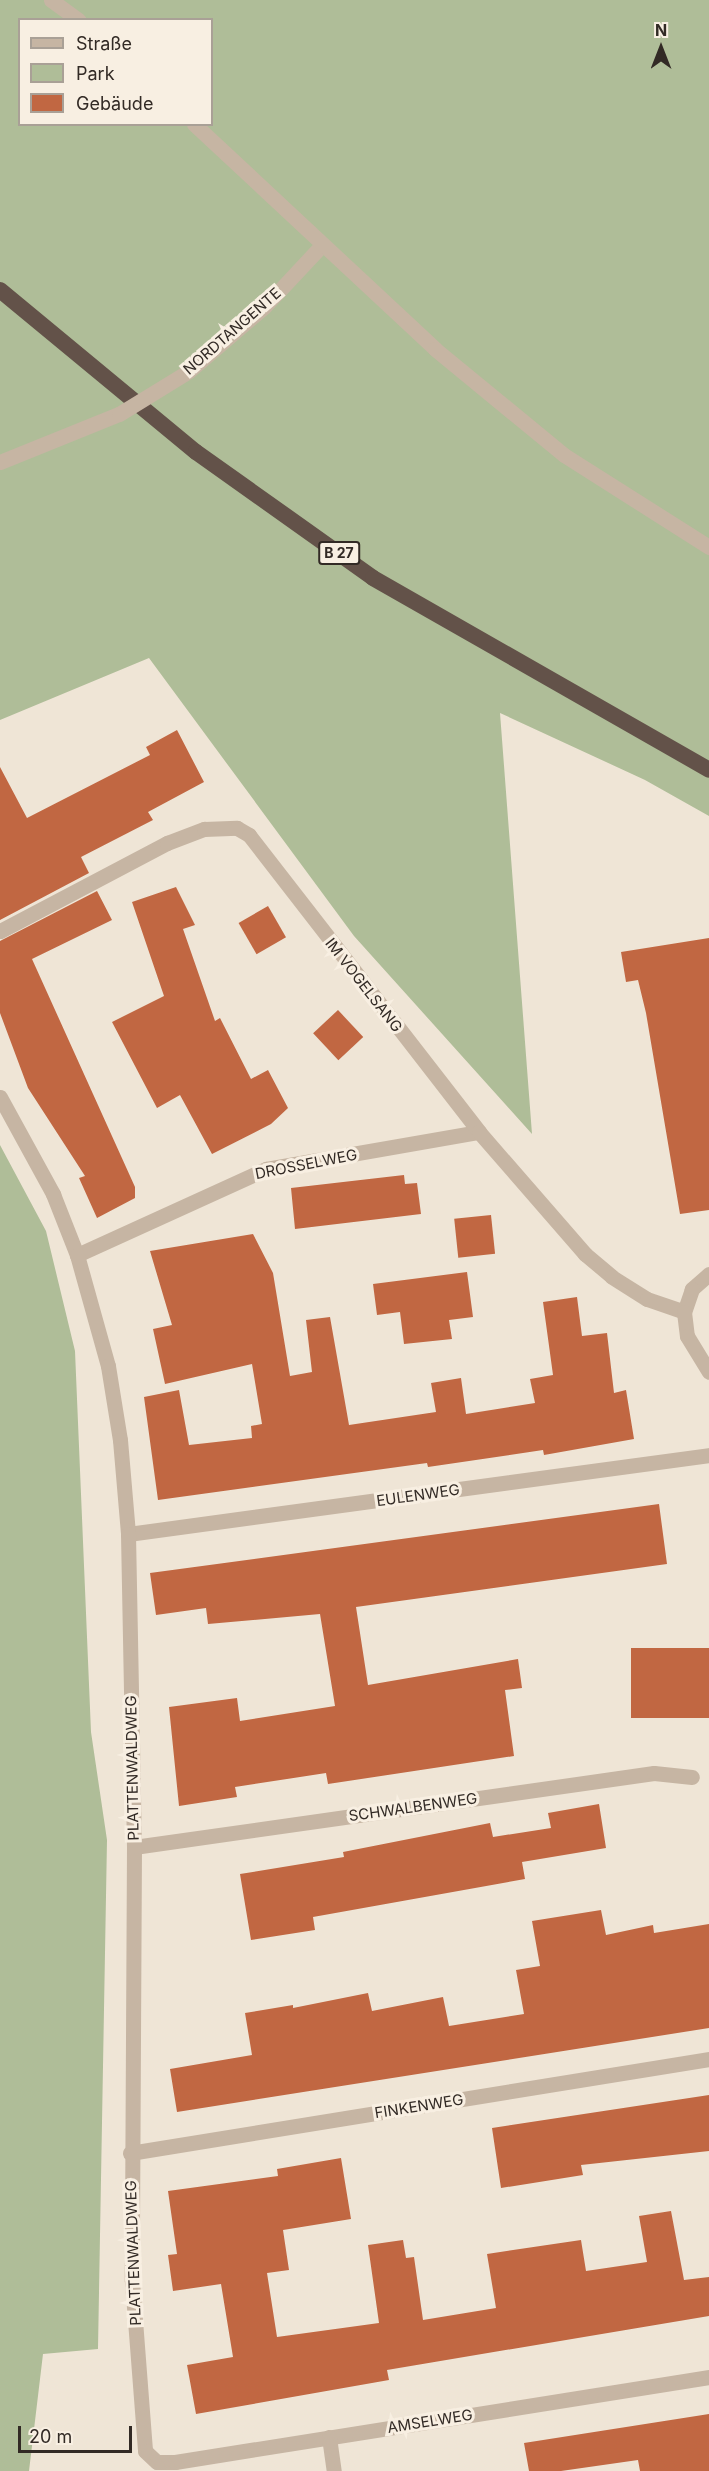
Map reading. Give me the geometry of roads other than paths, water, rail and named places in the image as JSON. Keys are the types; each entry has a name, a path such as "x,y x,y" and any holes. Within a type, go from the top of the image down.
{"highway":[{"name":"B 27","path":"0,290 196,452 373,578 709,770"}],"street":[{"path":"51,0 76,18"},
{"path":"196,126 435,349 564,455 709,547"},
{"name":"NORDTANGENTE","path":"0,462 119,414 189,371 264,306 322,245"},
{"name":"IM VOGELSANG","path":"0,931 167,843 204,829 237,828 249,835 479,1132 594,1261 647,1299 684,1312"},
{"name":"PLATTENWALDWEG","path":"0,1097 52,1194 77,1256 108,1366 120,1440 128,1534 134,1847 130,2153 132,2281 145,2451 151,2459"},
{"name":"DROSSELWEG","path":"77,1256 266,1169 479,1132"},
{"path":"709,1274 692,1289 684,1312 687,1336 709,1372"},
{"name":"EULENWEG","path":"128,1534 709,1455"},
{"name":"SCHWALBENWEG","path":"134,1847 654,1773 692,1777"},
{"name":"FINKENWEG","path":"130,2153 709,2059"},
{"name":"AMSELWEG","path":"151,2459 175,2462 709,2377"},
{"path":"329,2437 334,2471"}]}
